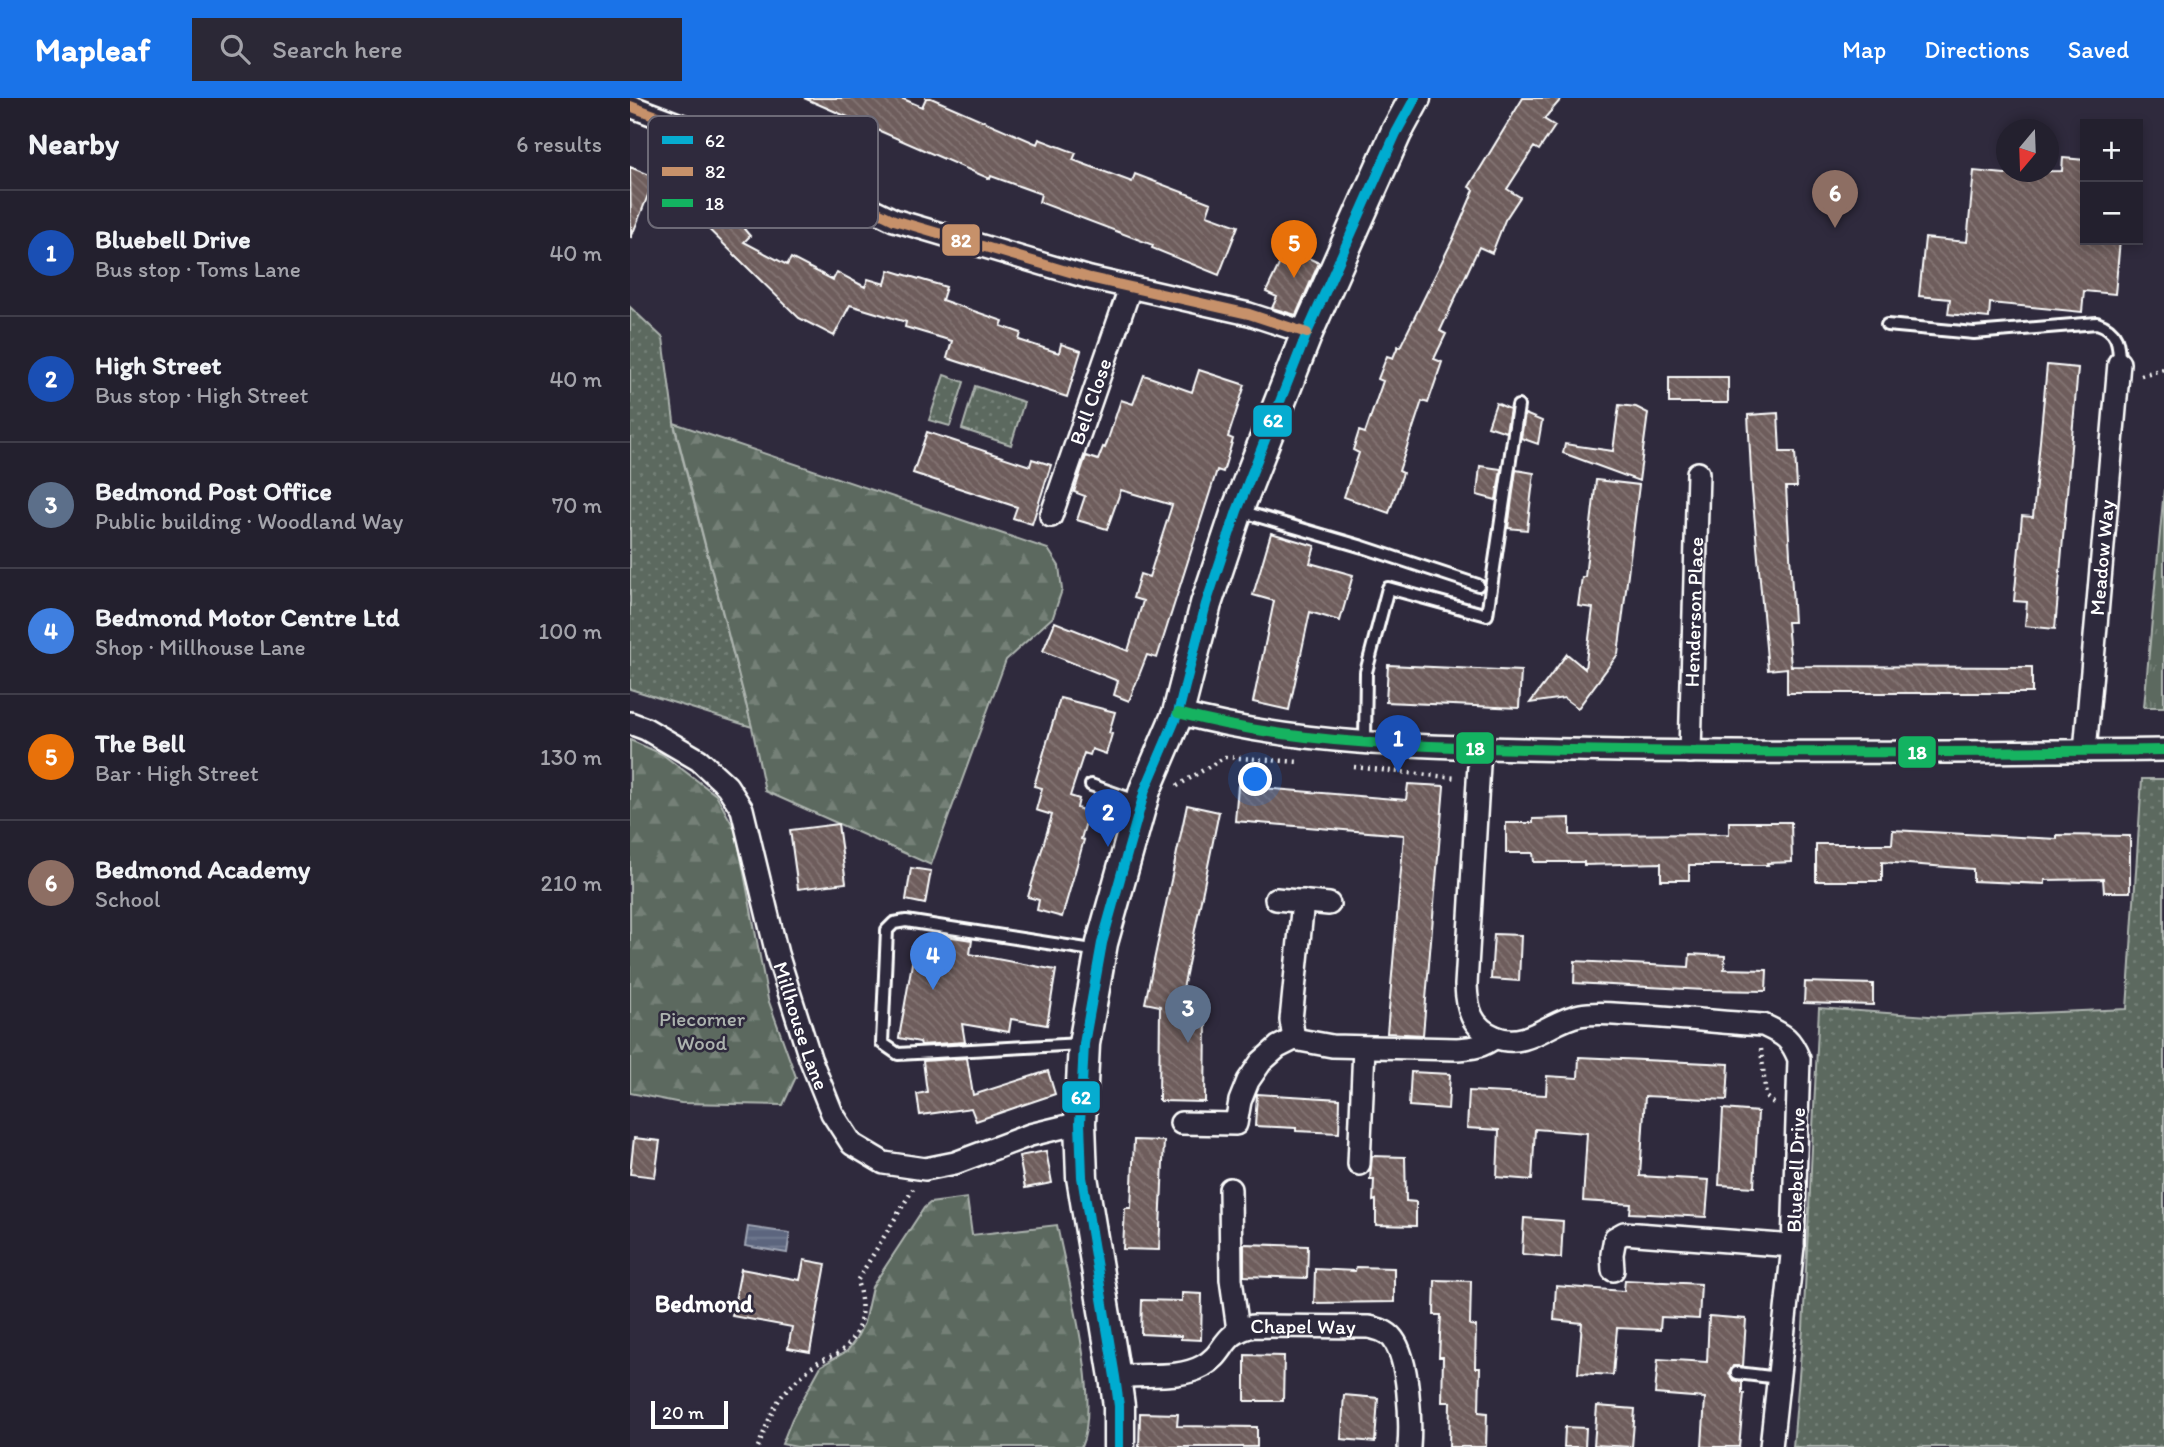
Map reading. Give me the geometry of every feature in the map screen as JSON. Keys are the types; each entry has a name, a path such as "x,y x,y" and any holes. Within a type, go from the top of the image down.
{"street":[{"path":"1119,1447 1119,1406 1082,1177 1080,1124 1084,1044 1100,952 1145,791 1178,713 1206,604 1237,511 1307,333 1396,133 1415,98"},
{"path":"630,106 657,116"},
{"path":"878,212 894,220 1130,288 1249,314 1307,333"},
{"name":"Bell Close","path":"1051,516 1130,288"},
{"name":"Meadow Way","path":"2085,751 2119,363"},
{"name":"Henderson Place","path":"1690,752 1698,473"},
{"path":"1178,713 1261,731 1480,748 1690,752 2164,750"},
{"name":"Millhouse Lane","path":"630,723 646,729 699,760 727,786 742,809 777,954 810,1058 832,1113 852,1144 884,1163 925,1169 956,1163 1030,1135 1080,1124"},
{"path":"1480,748 1466,985 1467,1007 1480,1028 1495,1037"},
{"path":"1276,899 1329,904"},
{"path":"1181,1123 1236,1125 1240,1101 1248,1081 1261,1062 1278,1047 1294,1039 1291,1020 1303,901"},
{"name":"Bluebell Drive","path":"1294,1039 1364,1048 1474,1048 1495,1037 1520,1040 1577,1015 1590,1013 1763,1026 1778,1032 1793,1043 1799,1059 1793,1246 1771,1447"},
{"path":"1359,1164 1364,1048"},
{"path":"1230,1189 1231,1279 1238,1329"},
{"path":"1613,1270 1615,1238 1624,1233 1793,1246"},
{"name":"Chapel Way","path":"1115,1377 1191,1372 1207,1364 1238,1329 1253,1326 1369,1327 1383,1331 1393,1339 1401,1355 1411,1417 1409,1447"}],"lane":[{"path":"1887,325 1974,333 2097,323 2113,331 2119,342 2119,363"},
{"path":"1365,741 1366,672 1388,588 1487,615 1518,406"},
{"path":"1237,511 1363,547 1478,585"},
{"path":"1091,785 1145,791"},
{"path":"1084,1044 898,1054 889,1050 882,1043 887,930 894,923 906,921 1100,952"},
{"path":"1737,1373 1779,1378"}],"path":[{"path":"1145,791 1175,787 1225,757 1305,762"},
{"path":"1345,766 1479,780"},
{"path":"1760,1046 1766,1097 1798,1124"},
{"path":"758,1447 781,1397 818,1362 842,1350 855,1333 863,1315 857,1281 925,1169"}],"green space":[{"path":"630,307 663,338 675,429 752,727 630,689"},
{"path":"944,375 964,382 950,426 929,420"},
{"path":"975,386 1024,402 1011,445 962,429"},
{"path":"674,423 1048,549 1059,566 1062,590 1053,617 1006,660 931,865 765,791 752,727"},
{"path":"2164,489 2164,707 2144,707"},
{"name":"Piecorner Wood","path":"630,740 662,754 716,795 736,831 768,999 796,1077 783,1105 681,1103 630,1093"},
{"path":"2142,779 2164,779 2164,1447 1793,1447 1803,1329 1819,1008 1942,1017 2127,1009"},
{"path":"967,1198 972,1235 1057,1225 1075,1306 1085,1370 1088,1400 1081,1447 797,1447 782,1444 792,1419 821,1366 847,1351 856,1339 864,1323 872,1287 924,1208 930,1203"}],"water":[{"path":"748,1227 790,1233 787,1253 745,1246"}],"building":[{"path":"804,98 901,98 922,107 926,98 931,98 1037,144 1039,139 1076,153 1073,160 1132,182 1135,174 1211,203 1207,215 1238,226 1219,275 1152,248 1153,245 1039,202 1041,194 991,176 990,179 878,130 878,116 845,116"},
{"path":"1523,98 1562,98 1544,119 1555,126 1539,150 1534,147 1507,189 1520,197 1505,220 1492,253 1479,247 1440,331 1446,334 1434,359 1442,362 1428,403 1422,401 1399,471 1403,473 1389,513 1344,497 1359,453 1353,450 1359,431 1365,433 1383,381 1378,379 1387,356 1393,358 1398,346 1400,347 1453,239 1474,190 1469,187"},
{"path":"2063,158 2080,160 2080,245 2120,245 2115,294 2084,291 2082,312 1990,303 1989,318 1948,314 1950,299 1919,296 1925,238 1967,242 1974,171 1996,173 1996,182 2059,182 2059,171 2062,171"},
{"path":"630,167 648,174 648,195 631,238"},
{"path":"707,228 745,228 750,236 744,242 787,265 791,258 833,280 837,272 865,287 868,279 885,284 889,270 946,287 942,300 1003,321 1001,326 1021,333 1019,340 1059,353 1061,344 1081,351 1067,397 947,358 952,341 905,327 906,322 850,305 834,336 799,318"},
{"path":"1287,248 1319,263 1296,315 1272,308 1277,297 1266,292"},
{"path":"2047,365 2078,368 2055,629 2025,626 2027,602 2014,601 2022,516 2033,517"},
{"path":"1199,370 1245,385 1228,437 1233,439 1223,472 1217,470 1157,658 1147,655 1129,701 1114,695 1118,681 1043,651 1055,622 1128,651 1143,601 1133,598 1140,574 1149,577 1172,505 1121,490 1107,529 1077,520 1085,496 1074,492 1086,456 1098,460 1103,447 1105,448 1121,400 1133,404 1144,375 1192,392"},
{"path":"1669,377 1728,377 1728,403 1669,403"},
{"path":"1496,403 1510,409 1506,432 1488,426"},
{"path":"1619,405 1636,407 1648,413 1639,481 1563,453 1565,444 1613,451"},
{"path":"1778,413 1780,452 1795,452 1797,487 1786,487 1794,622 1787,622 1791,666 2032,667 2032,693 1787,693 1787,668 1768,670 1748,415"},
{"path":"1525,414 1542,421 1538,444 1521,438"},
{"path":"927,432 1030,466 1032,459 1051,465 1032,524 1013,518 1017,507 913,473"},
{"path":"1480,466 1501,469 1496,500 1477,495"},
{"path":"1516,470 1534,473 1527,530 1508,528"},
{"path":"1596,480 1639,485 1618,654 1578,708 1564,698 1530,703 1567,654 1585,669 1593,608 1578,606 1582,577 1585,577"},
{"path":"1271,533 1315,546 1310,563 1353,575 1340,621 1310,612 1289,710 1253,702 1274,601 1253,595"},
{"path":"1388,665 1521,671 1519,708 1386,702"},
{"path":"1060,698 1115,712 1106,754 1092,749 1090,755 1084,753 1070,796 1079,799 1077,808 1089,812 1081,839 1084,840 1062,917 1037,910 1039,900 1028,897 1052,815 1036,810 1042,788 1034,786"},
{"path":"1408,784 1444,786 1423,1035 1387,1033 1404,835 1235,821 1238,786 1406,800"},
{"path":"1187,805 1219,812 1177,1018 1206,1018 1205,1102 1159,1101 1160,1006 1145,1003"},
{"path":"1570,818 1570,835 1729,834 1729,822 1791,822 1792,862 1767,863 1768,865 1689,865 1689,880 1661,880 1661,863 1584,865 1584,862 1534,862 1533,853 1506,853 1506,823 1533,823 1533,819"},
{"path":"838,824 846,883 798,889 790,830"},
{"path":"1893,830 2057,839 2057,835 2130,836 2130,892 2104,892 2103,879 2045,880 2045,884 1973,881 1973,869 1882,862 1882,881 1816,881 1816,844 1892,844"},
{"path":"911,868 931,871 925,904 906,900"},
{"path":"1494,934 1521,935 1519,981 1491,979"},
{"path":"939,935 972,940 970,954 1056,970 1047,1025 1011,1019 1009,1032 962,1024 965,1042 921,1045 920,1042 899,1038 915,946 937,949"},
{"path":"1690,954 1725,956 1724,969 1767,970 1766,991 1574,983 1575,961 1689,967"},
{"path":"1805,982 1873,984 1873,1005 1804,1003"},
{"path":"1579,1057 1729,1064 1727,1100 1645,1096 1640,1176 1709,1180 1706,1217 1630,1213 1631,1204 1583,1201 1587,1133 1535,1129 1532,1180 1497,1177 1499,1130 1467,1128 1469,1091 1546,1095 1547,1076 1578,1078"},
{"path":"967,1058 973,1095 1048,1071 1055,1094 976,1121 971,1108 920,1115 917,1094 927,1092 923,1061"},
{"path":"1411,1072 1450,1074 1448,1109 1409,1106"},
{"path":"1257,1094 1340,1099 1339,1133 1255,1126"},
{"path":"1723,1109 1758,1112 1754,1187 1719,1185"},
{"path":"634,1138 660,1141 655,1177 630,1174"},
{"path":"1134,1140 1164,1141 1159,1250 1123,1249 1125,1208 1131,1208"},
{"path":"1046,1151 1052,1183 1025,1188 1019,1156"},
{"path":"1372,1156 1405,1157 1406,1201 1416,1202 1416,1226 1376,1225 1374,1179 1370,1179"},
{"path":"1524,1218 1563,1221 1561,1258 1522,1254"},
{"path":"1244,1244 1308,1246 1307,1278 1244,1276"},
{"path":"804,1260 826,1264 810,1352 788,1348 792,1327 732,1316 741,1269 800,1280"},
{"path":"1356,1267 1394,1268 1394,1302 1314,1303 1315,1269 1355,1271"},
{"path":"1435,1280 1471,1281 1470,1325 1476,1326 1475,1368 1480,1368 1479,1412 1487,1413 1486,1447 1449,1447 1450,1402 1442,1402 1443,1357 1439,1357 1441,1315 1434,1315"},
{"path":"1625,1280 1701,1284 1699,1319 1661,1317 1660,1330 1617,1328 1613,1375 1578,1373 1582,1323 1554,1320 1556,1286 1624,1291"},
{"path":"1182,1293 1202,1294 1201,1340 1141,1334 1142,1300 1182,1301"},
{"path":"1709,1316 1746,1319 1743,1366 1733,1366 1729,1373 1733,1380 1742,1382 1744,1393 1739,1447 1702,1447 1705,1398 1655,1394 1658,1359 1707,1362"},
{"path":"1245,1355 1284,1356 1283,1401 1245,1401"},
{"path":"1344,1395 1378,1398 1375,1442 1341,1439"},
{"path":"1597,1406 1635,1409 1632,1447 1594,1445"},
{"path":"1140,1413 1178,1414 1177,1426 1257,1427 1257,1447 1139,1447"},
{"path":"1565,1427 1586,1428 1585,1447 1564,1447"}],"transit line":[{"name":"62","path":"1119,1447 1119,1406 1082,1177 1080,1123 1084,1044 1102,943 1145,790 1178,713 1206,604 1237,511 1307,333 1396,133 1415,98"},
{"name":"82","path":"630,106 657,116"},
{"name":"82","path":"878,212 894,220 1090,278 1249,314 1307,333"},
{"name":"18","path":"1178,713 1273,733 1424,746 1720,752 2164,750"}],"place":[{"name":"Bedmond Academy","path":"1835,228"},
{"name":"The Bell","path":"1294,278"},
{"name":"Bluebell Drive","path":"1398,773"},
{"name":"High Street","path":"1108,847"},
{"name":"Bedmond Motor Centre Ltd","path":"933,990"},
{"name":"Bedmond Post Office","path":"1188,1043"}],"district":[{"name":"Bedmond","path":"704,1304"}]}
